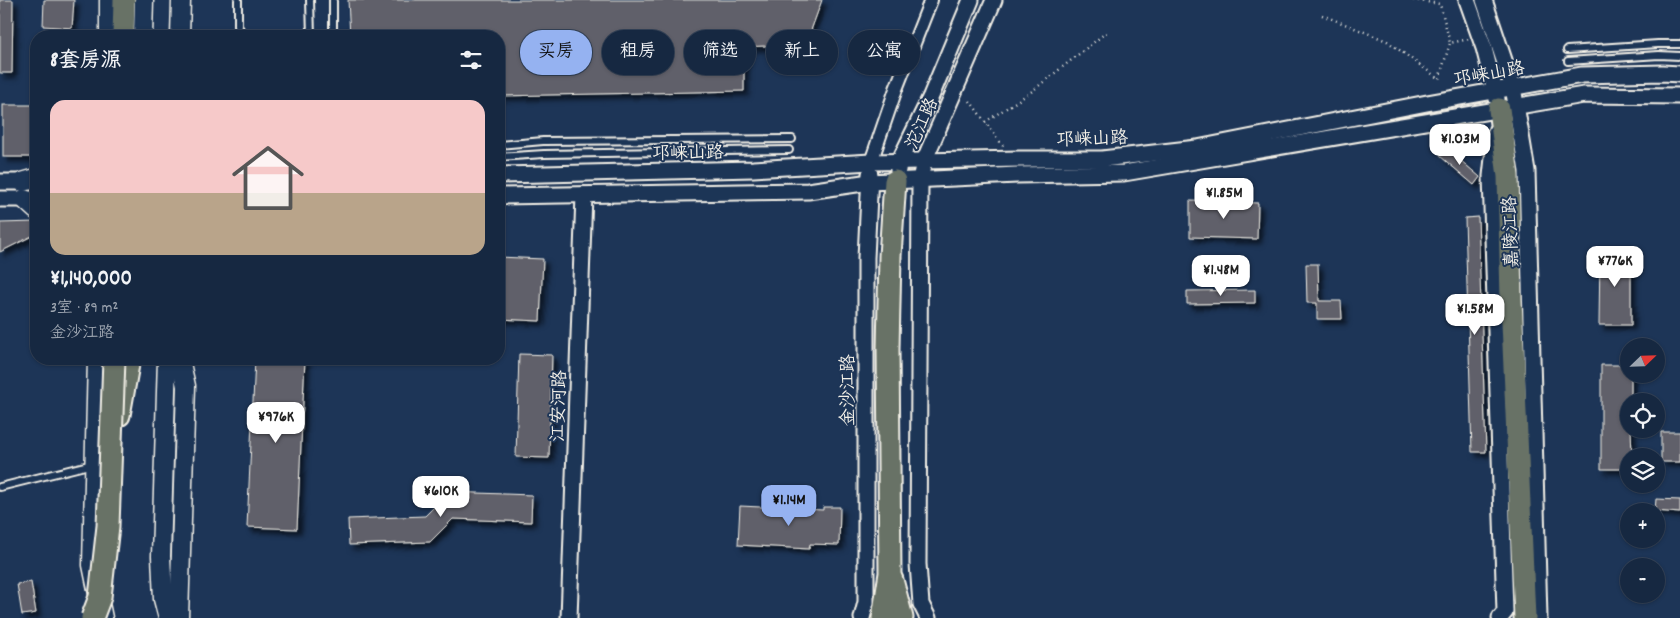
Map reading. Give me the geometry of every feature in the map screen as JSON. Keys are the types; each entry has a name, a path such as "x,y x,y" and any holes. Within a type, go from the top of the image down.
{"highway":[{"path":"123,30 124,0"},
{"path":"1503,102 1508,176 1511,298 1525,618"},
{"path":"883,618 890,573 888,349 890,256 897,172"},
{"path":"92,618 100,597 108,526 103,463 113,365"},
{"path":"103,463 128,365"},
{"path":"890,573 902,618"}],"main road":[{"path":"109,0 109,30"},
{"path":"144,0 144,30"},
{"path":"177,0 178,30"},
{"path":"178,30 181,0"},
{"path":"97,365 103,463 92,565 104,618"},
{"path":"167,365 161,556 163,599 168,618"},
{"path":"181,365 186,386"},
{"path":"179,618 187,365"}],"street":[{"path":"870,162 931,0"},
{"path":"897,172 932,96 971,0"},
{"name":"沱江路","path":"920,180 924,162 994,0"},
{"path":"1467,0 1503,102"},
{"name":"嘉陵江路","path":"1484,0 1513,87 1503,102 1491,176 1505,612 1500,618"},
{"name":"邛崃山路","path":"1513,87 1582,75 1680,74"},
{"name":"邛崃山路","path":"505,196 808,191 870,182 924,162 1102,159 1197,148 1503,102 1584,94 1680,96"},
{"name":"邛崃山路","path":"505,175 753,169 870,162 920,180 1017,175 1124,173 1503,102"},
{"name":"嘉陵江路","path":"1503,102 1527,171 1539,618"},
{"name":"金沙江路","path":"862,618 866,602 866,258 870,162"},
{"path":"920,180 918,564 921,604 928,618"},
{"path":"0,182 30,191"},
{"path":"0,199 30,192"},
{"name":"江安河路","path":"568,618 584,195"}],"lane":[{"path":"238,0 238,26 240,30"},
{"path":"310,0 311,30"},
{"path":"333,30 334,0"},
{"path":"1567,50 1680,44"},
{"path":"1568,61 1680,56"},
{"path":"505,144 543,141 792,139"},
{"path":"505,157 544,154 790,150"},
{"path":"0,487 103,463"}],"path":[{"path":"1322,15 1387,41 1440,79 1450,43 1440,4 1413,0"},
{"path":"985,122 1031,92 1108,31"},
{"path":"1450,43 1480,37"},
{"path":"970,101 1004,147"}],"building":[{"path":"0,0 13,0 12,73 0,73"},
{"path":"44,0 74,0 72,28 43,26"},
{"path":"348,0 822,0 811,30 766,30 766,46 756,46 756,30 684,30 684,75 744,75 744,91 505,96 505,30 350,30"},
{"path":"3,105 30,105 30,157 3,157"},
{"path":"1446,148 1480,177 1474,185 1440,156"},
{"path":"1190,201 1258,203 1257,239 1190,237"},
{"path":"1478,217 1486,452 1472,452 1465,218"},
{"path":"30,222 30,237 0,252 0,223"},
{"path":"1600,251 1631,251 1631,325 1599,325"},
{"path":"505,257 543,259 540,321 505,319"},
{"path":"1306,264 1318,264 1319,301 1341,301 1342,319 1317,319 1317,303 1307,303"},
{"path":"1255,290 1255,303 1187,304 1187,291"},
{"path":"519,354 552,355 549,458 516,457"},
{"path":"255,365 305,365 297,529 247,527"},
{"path":"1601,365 1620,365 1620,383 1631,383 1631,393 1620,393 1620,438 1631,438 1632,448 1620,448 1620,469 1601,469"},
{"path":"1665,432 1680,432 1680,462 1665,462 1665,448 1661,448 1661,438 1665,438"},
{"path":"449,492 532,495 531,522 453,519 430,542 349,545 348,519 425,516"},
{"path":"1656,499 1680,500 1680,513 1665,512 1665,503 1656,503"},
{"path":"740,506 823,510 823,507 840,507 839,545 810,544 809,549 738,545"},
{"path":"31,582 36,613 22,615 17,584"}]}
